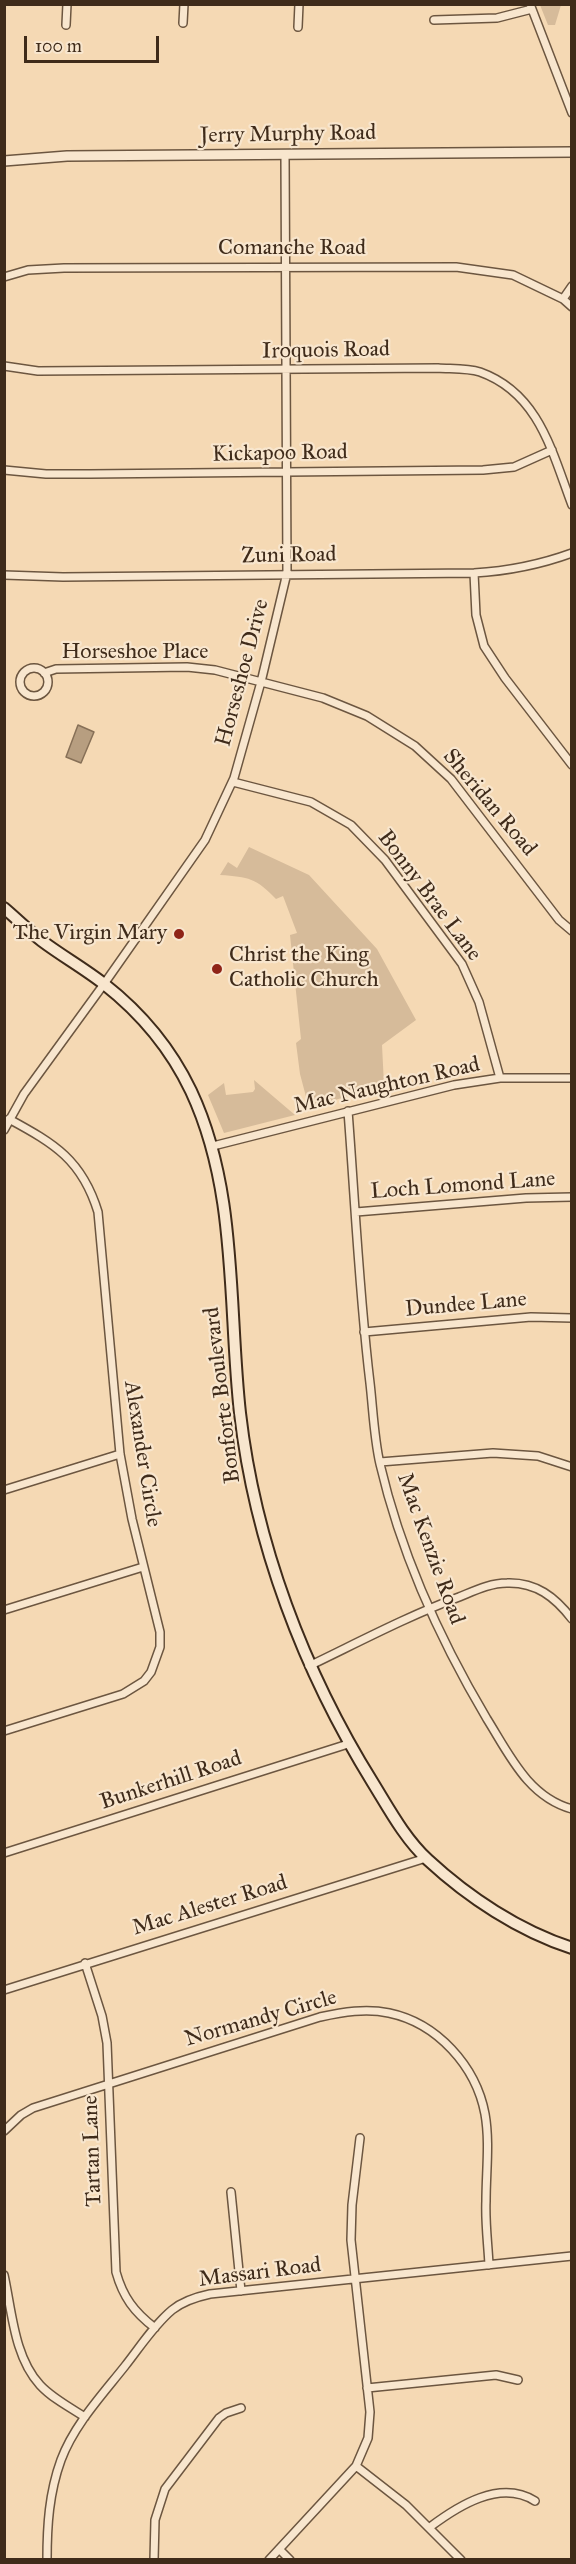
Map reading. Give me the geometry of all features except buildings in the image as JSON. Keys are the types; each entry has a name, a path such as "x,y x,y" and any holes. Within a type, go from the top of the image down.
{"main road":[{"name":"Bonforte Boulevard","path":"4,908 43,942 104,984 142,1019 172,1058 190,1088 213,1146 226,1228 240,1414 251,1479 267,1546 309,1665 348,1744 397,1821 426,1858 476,1898 508,1919 552,1942 572,1948"}],"street":[{"path":"66,25 67,4"},
{"path":"183,23 184,4"},
{"path":"298,27 299,4"},
{"path":"434,20 497,18 531,7 572,113"},
{"name":"Jerry Murphy Road","path":"4,161 67,156 572,152"},
{"name":"Horseshoe Drive","path":"4,1130 24,1094 205,840 233,782 261,682 287,573 285,155"},
{"name":"Comanche Road","path":"4,277 28,270 64,268 456,267 513,275 563,299 572,307"},
{"path":"563,299 572,286"},
{"name":"Iroquois Road","path":"4,366 48,371 438,368 478,372 508,386 534,412 552,450 572,505"},
{"name":"Kickapoo Road","path":"4,470 57,474 483,470 514,467 552,450"},
{"name":"Zuni Road","path":"4,575 63,577 287,573 474,573 510,571 542,564 572,553"},
{"path":"474,573 476,615 484,646 505,678 572,765"},
{"name":"Horseshoe Place","path":"44,673 47,683 43,692 33,696 23,691 20,681 24,672 34,668 44,673 56,669 187,668 215,670 261,682"},
{"name":"Sheridan Road","path":"261,682 343,705 386,726 415,746 451,779 559,920 572,931"},
{"name":"Bonny Brae Lane","path":"233,782 310,802 351,825 385,860 462,964 479,1002 500,1078"},
{"name":"Mac Naughton Road","path":"213,1146 454,1085 500,1078 572,1078"},
{"name":"Mac Kenzie Road","path":"348,1111 364,1332 380,1462 396,1520 429,1608 461,1672 519,1771 545,1797 572,1809"},
{"name":"Alexander Circle","path":"4,1731 123,1694 144,1681 156,1661 160,1647 160,1632 132,1519 120,1454 98,1212 92,1191 83,1174 66,1154 47,1139 9,1119"},
{"name":"Loch Lomond Lane","path":"356,1212 526,1198 572,1197"},
{"name":"Dundee Lane","path":"364,1332 531,1317 572,1318"},
{"path":"380,1462 493,1453 538,1456 572,1467"},
{"path":"4,1490 120,1454"},
{"path":"4,1610 143,1567"},
{"path":"309,1665 429,1608 496,1583 509,1582 535,1587 548,1593 572,1619"},
{"name":"Bunkerhill Road","path":"4,1853 348,1744"},
{"name":"Mac Alester Road","path":"4,1990 426,1858"},
{"name":"Tartan Lane","path":"85,1963 106,2030 116,2272 126,2299 140,2316 155,2328"},
{"name":"Normandy Circle","path":"4,2131 21,2115 33,2108 320,2017 358,2011 389,2013 406,2018 437,2036 462,2060 480,2095 488,2132 486,2220 489,2265"},
{"path":"269,2559 356,2466 369,2431 368,2388 355,2279 351,2220 360,2139"},
{"path":"231,2192 241,2292"},
{"name":"Massari Road","path":"47,2559 49,2506 57,2472 68,2445 85,2417 155,2328 174,2308 187,2301 210,2294 572,2256"},
{"path":"4,2275 21,2354 27,2367 49,2394 85,2417"},
{"path":"368,2388 496,2375 518,2380"},
{"path":"154,2559 155,2520 165,2489 219,2418 241,2408"},
{"path":"356,2466 392,2493 461,2559"},
{"path":"430,2527 463,2504 489,2496 518,2494 535,2501"},
{"path":"279,2549 290,2559"}],"shaded area":[{"path":"540,5 561,5 555,25 548,25"},
{"path":"78,725 94,732 81,763 66,757"},
{"path":"249,847 309,875 377,949 416,1020 382,1045 384,1085 309,1108 300,1074 296,1043 301,1039 290,935 297,933 283,896 276,899 251,880 220,875 228,862 237,868"},
{"path":"254,1080 295,1115 224,1133 208,1095 224,1083 226,1095 253,1092"}],"place":[{"name":"The Virgin Mary","path":"179,934"},
{"name":"Christ the King Catholic Church","path":"217,969"}]}
